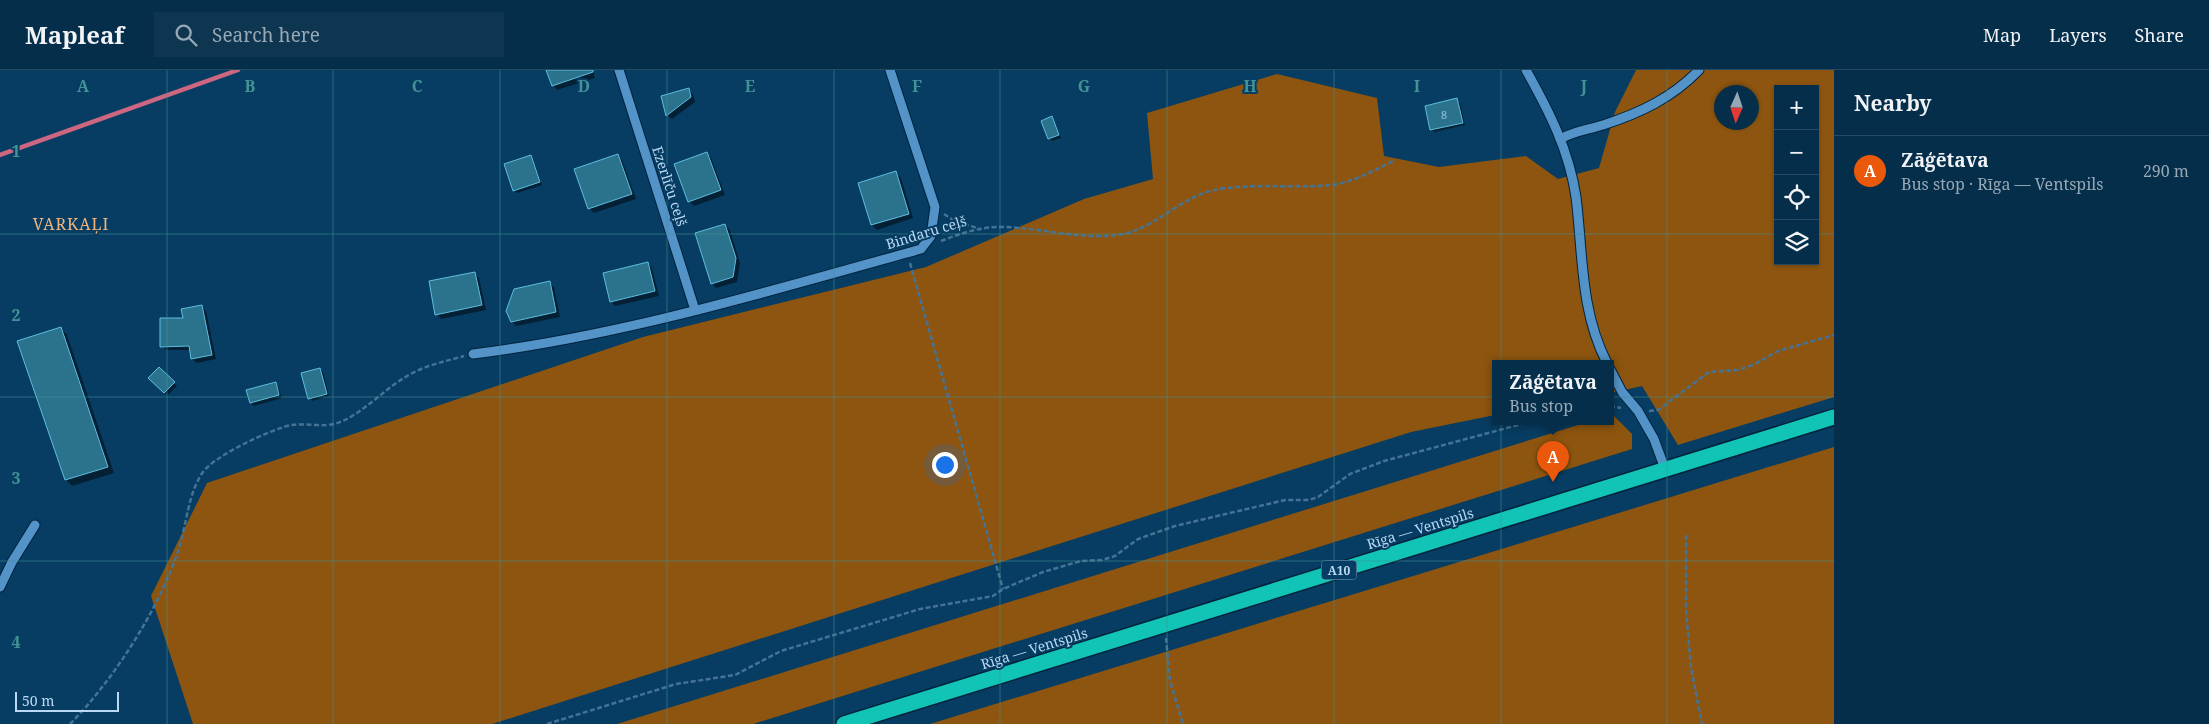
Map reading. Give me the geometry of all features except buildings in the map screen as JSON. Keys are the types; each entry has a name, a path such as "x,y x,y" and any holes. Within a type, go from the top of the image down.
{"highway":[{"name":"Rīga — Ventspils","path":"844,724 1834,417"}],"street":[{"name":"Ezerlīču ceļš","path":"619,70 695,310"},
{"path":"890,70 935,207 932,236 921,249"},
{"path":"1526,70 1555,123 1569,163 1576,196 1588,310 1594,332 1606,360"},
{"path":"1560,140 1575,131 1602,125 1646,109 1682,87 1699,70"},
{"name":"Bindaru ceļš","path":"473,354 521,348 615,330 921,249"},
{"path":"1614,377 1622,392 1638,411 1654,439 1665,469"},
{"path":"0,587 12,562 35,525"}],"path":[{"name":"Bindaru ceļš","path":"921,249 965,232 999,227 1055,233 1118,235 1139,229 1209,192 1235,188 1333,185 1364,175 1395,160"},
{"path":"935,207 953,220 981,230"},
{"path":"907,253 1003,589"},
{"path":"1614,407 1638,411 1658,410 1709,372 1738,370 1753,366 1778,351 1834,335"},
{"path":"70,724 107,681 146,620 165,586 180,547 192,495 203,471 221,456 290,425 333,424 350,417 404,378 420,370 473,354"},
{"path":"547,724 676,684 735,675 781,651 920,609 993,596 1003,589 1043,572 1081,562 1102,560 1115,556 1138,539 1175,526 1284,500 1310,500 1318,497 1350,474 1384,461 1518,425"},
{"path":"1686,535 1686,609 1691,668 1702,724"},
{"path":"1164,624 1170,680 1183,724"}],"shaded area":[{"path":"1636,70 1834,70 1834,397 1678,445 1642,386 1614,392 1614,360 1492,360 1492,416 1411,432 492,724 193,724 151,596 207,483 643,337 926,267 1084,199 1153,179 1147,113 1277,74 1377,98 1384,156 1439,167 1526,156 1558,179 1599,168 1615,112"},
{"path":"1614,416 1632,434 1632,449 753,724 617,724 1578,425 1614,425"},
{"path":"1834,447 1834,724 930,724"}],"waterway":[{"path":"0,155 238,70"}],"place":[{"name":"Zāģētava","path":"1553,482"}],"district":[{"name":"VARKAĻI","path":"71,224"}]}
